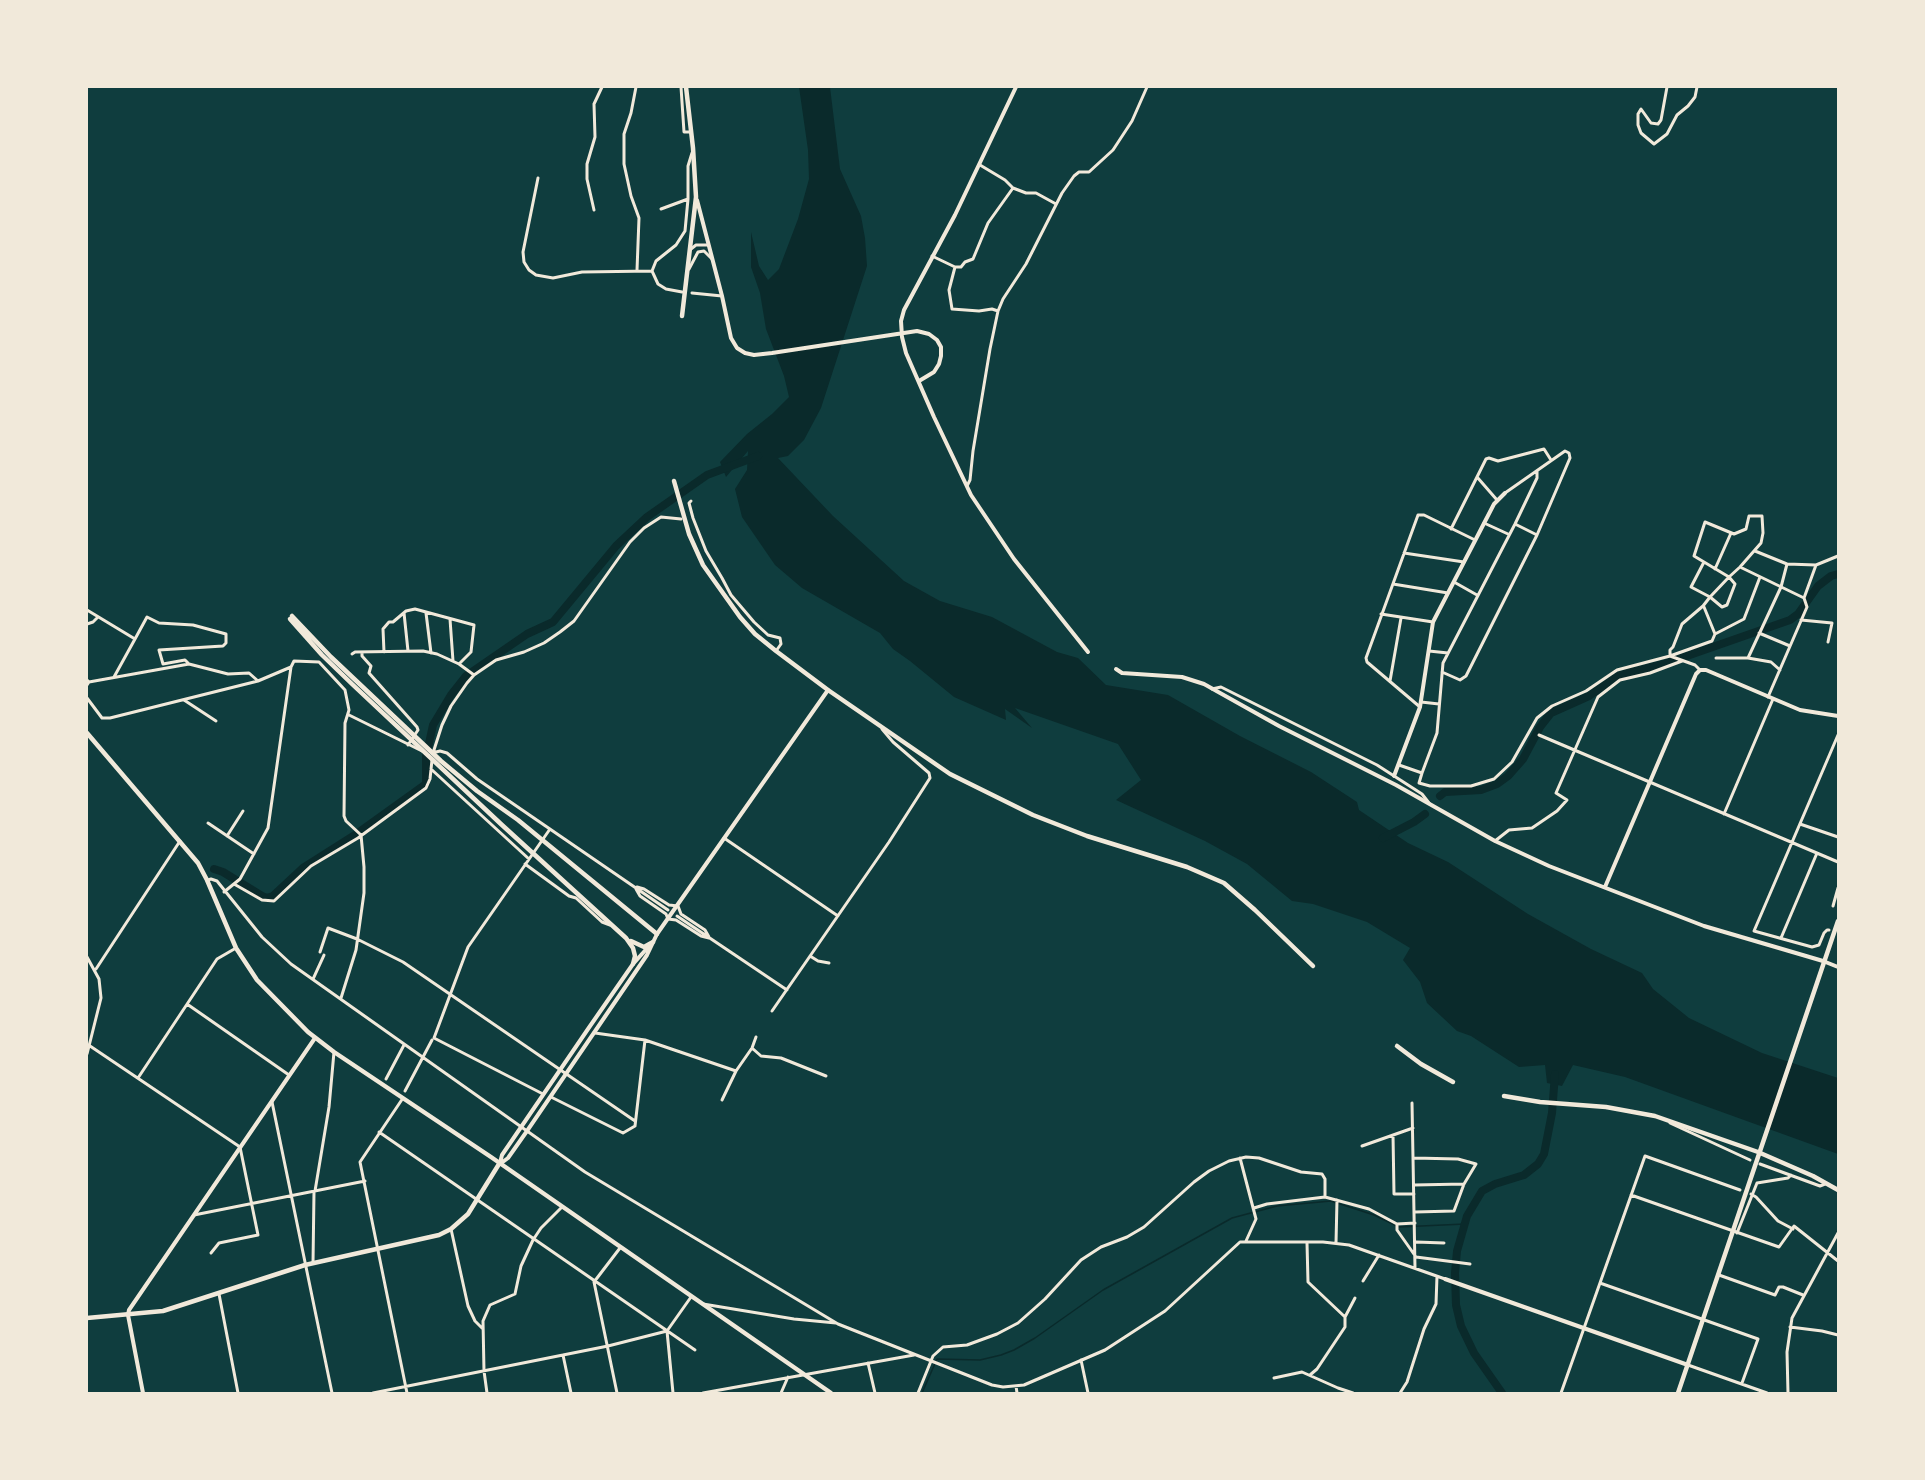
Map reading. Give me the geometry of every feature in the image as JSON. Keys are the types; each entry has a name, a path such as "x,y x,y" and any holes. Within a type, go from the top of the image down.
{"main road":[{"path":"682,316 696,197 686,87"},
{"path":"675,483 689,534 703,565 740,618 776,651 828,690 950,774 1033,815 1087,836 1187,867 1224,883 1256,910 1313,966"},
{"path":"653,942 642,946 626,938 611,926 322,655 291,617 441,761 477,791 525,825 657,934"},
{"path":"87,733 198,863 236,948 257,980 291,1017 334,1052 831,1393"},
{"path":"1678,1393 1735,1232 1758,1152 1838,921"},
{"path":"626,938 633,948 635,956 633,964"},
{"path":"1397,1046 1421,1064 1453,1082"},
{"path":"1504,1096 1540,1102 1606,1107 1655,1116 1758,1152 1838,1190"},
{"path":"87,1318 163,1311 305,1264 439,1235 452,1228 468,1214 499,1164"}],"street":[{"path":"594,210 587,179 587,164 595,137 594,104 602,87"},
{"path":"636,87 624,134 624,164 631,196 639,218 637,270"},
{"path":"681,87 684,132 691,132"},
{"path":"1016,87 980,165 904,310 901,321 906,353 967,486 1014,559 1088,651"},
{"path":"967,486 970,480 990,349 998,311 1003,299 1026,264 1056,204 1074,176 1079,172 1089,172 1113,150 1132,121 1147,87"},
{"path":"1667,87 1661,120 1658,124 1651,123 1641,109 1638,114 1638,125 1644,137 1651,144 1656,143 1667,134 1677,115 1695,97 1697,87"},
{"path":"682,292 666,290 657,284 652,272 656,261 681,239 686,225 688,165 693,147"},
{"path":"980,165 1005,180 1013,188 1026,193 1036,193 1056,204"},
{"path":"538,178 523,252 524,262 529,270 536,275 553,278 582,272 637,270 652,272"},
{"path":"932,256 955,267 961,267 965,262 973,259 988,223 1013,188"},
{"path":"696,197 731,338 737,348 754,355 906,332 929,334 937,340 942,356 934,372 919,381"},
{"path":"661,209 688,199"},
{"path":"691,249 696,245 709,246"},
{"path":"689,269 698,252 704,251 713,260"},
{"path":"955,267 949,290 952,309 998,311"},
{"path":"692,293 722,296"},
{"path":"1451,529 1486,459 1498,461 1544,449 1552,460"},
{"path":"1394,776 1421,704 1433,622 1475,540 1497,500 1565,451 1570,455 1537,534 1466,676 1460,680 1442,672"},
{"path":"1537,471 1537,478 1515,524 1443,663 1437,733 1419,783 1430,786 1471,786 1494,779 1512,762 1537,718 1545,710 1586,691 1617,670 1672,657 1712,641 1715,634 1744,619 1760,577"},
{"path":"1477,477 1497,500"},
{"path":"691,501 689,503 693,518 720,580 754,622 768,635 780,638 776,651"},
{"path":"1439,704 1421,704 1390,682 1367,662 1366,658 1418,515 1424,515 1475,540"},
{"path":"1672,657 1670,650 1682,624 1703,606 1710,597 1729,577 1740,567 1755,550 1762,539 1762,516 1749,516 1744,532 1731,533 1705,522 1694,556 1704,562 1715,569 1729,577 1735,584 1728,605 1722,607 1710,597 1691,587 1704,562"},
{"path":"234,884 262,900 274,901 311,866 426,788 429,783 433,753 442,725 451,706 473,675 496,660 524,652 544,643 560,632 574,621 630,542 644,528 661,518 681,519"},
{"path":"687,518 693,518"},
{"path":"1484,523 1508,534"},
{"path":"1515,524 1537,534"},
{"path":"1715,569 1731,533"},
{"path":"1755,550 1787,564 1815,565 1838,556"},
{"path":"1404,553 1464,562"},
{"path":"1748,658 1781,587 1787,564"},
{"path":"1724,814 1780,670 1807,608 1805,599 1815,565"},
{"path":"1740,567 1805,599"},
{"path":"1454,582 1477,595"},
{"path":"1393,584 1448,592"},
{"path":"1703,606 1715,634"},
{"path":"384,652 383,629 389,622 393,622 410,609 474,625 471,652 459,664"},
{"path":"87,610 135,639"},
{"path":"404,613 408,651"},
{"path":"426,613 431,653"},
{"path":"1381,614 1433,622"},
{"path":"114,677 147,617 159,623 193,625 226,634 226,644 223,646 159,650 163,664 185,660 189,664"},
{"path":"87,624 97,618"},
{"path":"1390,682 1401,618"},
{"path":"450,619 453,661"},
{"path":"1801,620 1832,623 1828,642"},
{"path":"1759,633 1790,646"},
{"path":"352,654 355,652 408,651 431,653 459,664 473,675"},
{"path":"1429,651 1448,653"},
{"path":"363,652 363,656 371,666 369,673 417,727 418,730 408,745"},
{"path":"1672,657 1810,713 1838,716"},
{"path":"1716,658 1748,658 1771,662 1780,670"},
{"path":"224,892 240,879 268,828 291,668 294,661 319,662 345,690 349,715 345,723 344,816 346,821 361,834 364,867 364,893 356,950 340,998"},
{"path":"1495,842 1509,830 1532,828 1567,800 1556,793 1595,701 1607,688 1620,680 1650,673 1681,661"},
{"path":"88,682 189,664 228,674 249,673 258,681"},
{"path":"87,698 102,718 110,718 258,681 291,668"},
{"path":"1116,669 1122,673 1182,677 1212,689 1433,806 1495,842 1549,866 1704,926 1823,961 1838,968"},
{"path":"1605,887 1696,674 1700,670"},
{"path":"332,675 335,671"},
{"path":"1212,689 1221,687 1394,776 1422,794 1433,806"},
{"path":"499,1164 508,1158 567,1074 647,955 657,934 828,690"},
{"path":"184,699 216,721"},
{"path":"349,715 418,750 447,753 477,780 668,910"},
{"path":"772,1011 930,778 929,773 893,742 879,725"},
{"path":"1539,735 1838,862"},
{"path":"1829,930 1824,933 1819,945 1812,947 1754,931 1791,842 1836,747 1838,735"},
{"path":"1398,765 1422,773"},
{"path":"431,769 529,859"},
{"path":"227,836 243,811"},
{"path":"208,823 254,854"},
{"path":"1800,824 1838,837"},
{"path":"543,1094 434,1038 468,947 549,829"},
{"path":"724,838 838,916"},
{"path":"96,969 180,841"},
{"path":"1781,938 1817,853"},
{"path":"525,864 569,896 576,898 604,924 611,926"},
{"path":"207,880 216,881 271,947 291,964 527,1131 623,1195 838,1324 992,1385 1016,1386 1105,1350 1165,1311 1234,1246 1246,1241 1349,1245 1767,1393"},
{"path":"635,887 644,889 669,905 678,906"},
{"path":"635,887 640,896 664,912 668,920"},
{"path":"1833,906 1838,888"},
{"path":"678,906 681,914 705,930 709,938"},
{"path":"677,916 787,990"},
{"path":"668,920 676,920 703,938 709,938"},
{"path":"320,952 328,928 357,939 403,962 635,1121"},
{"path":"499,1164 502,1155 633,964 653,942"},
{"path":"138,1078 217,959 236,948"},
{"path":"313,979 324,955"},
{"path":"810,956 818,962 828,963"},
{"path":"87,957 96,969 101,998 87,1054"},
{"path":"187,1005 290,1075"},
{"path":"595,1033 645,1040 736,1071"},
{"path":"722,1101 756,1037"},
{"path":"143,1393 128,1315 137,1296 315,1038"},
{"path":"405,1091 432,1040"},
{"path":"551,1097 622,1133 635,1126 645,1040"},
{"path":"386,1078 404,1045"},
{"path":"90,1046 240,1147 258,1235 219,1243 211,1253"},
{"path":"752,1048 761,1056 781,1058 826,1076"},
{"path":"313,1263 314,1192 328,1107 334,1052"},
{"path":"403,1098 360,1162 407,1393"},
{"path":"272,1102 332,1393"},
{"path":"1412,1103 1415,1268"},
{"path":"1655,1116 1750,1160"},
{"path":"1362,1146 1413,1128"},
{"path":"378,1132 694,1350"},
{"path":"1393,1135 1394,1194 1414,1194"},
{"path":"1560,1393 1645,1156 1740,1190"},
{"path":"1240,1158 1257,1219 1246,1241"},
{"path":"918,1393 934,1362 933,1356 943,1347 967,1344 997,1334 1018,1323 1045,1299 1081,1260 1101,1247 1127,1237 1144,1227 1209,1171 1240,1158 1259,1158 1301,1172 1322,1174 1325,1179 1325,1197"},
{"path":"1413,1158 1458,1159 1476,1164 1464,1184 1454,1211 1414,1212"},
{"path":"1760,1164 1820,1186 1826,1183"},
{"path":"1735,1232 1757,1183 1788,1178 1791,1175"},
{"path":"194,1215 365,1181"},
{"path":"1414,1185 1464,1184"},
{"path":"1752,1194 1778,1221 1792,1228 1794,1226 1838,1260"},
{"path":"1631,1195 1779,1247 1792,1228"},
{"path":"1255,1211 1267,1204 1325,1197 1369,1209 1397,1226 1416,1257"},
{"path":"1336,1243 1337,1200"},
{"path":"487,1393 483,1321 490,1305 515,1294 521,1266 533,1240 541,1228 562,1208"},
{"path":"1397,1226 1415,1226"},
{"path":"452,1228 468,1306 475,1321 482,1328"},
{"path":"1788,1393 1787,1352 1790,1327 1803,1294 1838,1233"},
{"path":"1415,1242 1444,1243"},
{"path":"1307,1243 1308,1282 1345,1317"},
{"path":"617,1393 594,1282 620,1248"},
{"path":"1363,1281 1379,1255"},
{"path":"1416,1257 1467,1264"},
{"path":"1718,1275 1775,1295 1779,1287 1803,1294"},
{"path":"1400,1393 1407,1382 1424,1329 1436,1304 1437,1276"},
{"path":"1600,1283 1758,1339 1742,1383"},
{"path":"219,1294 238,1393"},
{"path":"373,1393 608,1346 667,1331 692,1297"},
{"path":"1310,1375 1340,1337 1345,1327 1345,1317 1355,1298"},
{"path":"701,1303 785,1318 838,1324"},
{"path":"1790,1327 1838,1335"},
{"path":"667,1331 673,1393"},
{"path":"703,1393 915,1354"},
{"path":"563,1355 571,1393"},
{"path":"1081,1360 1088,1393"},
{"path":"868,1363 875,1393"},
{"path":"1274,1378 1302,1372 1353,1393"},
{"path":"781,1393 788,1377"},
{"path":"1016,1386 1017,1393"}],"water":[{"path":"799,87 830,87 840,169 861,216 865,238 867,266 821,408 804,440 788,456 778,458 833,516 904,581 940,601 992,617 1057,652 1078,658 1106,685 1168,695 1240,736 1311,772 1357,802 1359,810 1408,843 1448,862 1528,914 1591,949 1642,973 1653,989 1689,1018 1762,1053 1838,1078 1838,1154 1625,1077 1573,1065 1562,1086 1547,1083 1545,1065 1519,1067 1471,1036 1457,1031 1427,1003 1420,982 1403,960 1410,948 1367,922 1313,904 1292,901 1247,864 1205,841 1116,800 1141,780 1118,744 1015,708 1032,728 1005,709 1006,720 954,697 893,649 880,633 802,588 775,565 742,517 735,489 747,470 748,451 726,477 720,462 747,434 789,397 784,376 766,329 760,293 751,267 751,232 759,266 768,280 779,269 798,219 809,179 808,150"}],"waterway":[{"path":"428,748 433,725 451,695 466,676 527,634 553,622 616,546 647,517 707,475 758,456"},
{"path":"1440,796 1445,792 1481,790 1497,784 1508,776 1523,759 1540,727 1551,713 1589,696 1618,676 1664,664 1790,620 1798,614 1818,586 1831,576 1838,574"},
{"path":"214,869 262,896 267,898 273,896 303,868 355,835 426,784 426,756"},
{"path":"1383,838 1425,814"},
{"path":"1502,1393 1474,1353 1461,1326 1456,1305 1457,1251 1467,1216 1482,1191 1495,1184 1524,1175 1538,1164 1544,1154 1552,1113 1555,1074"},
{"path":"922,1393 937,1359 980,1360 1014,1350 1103,1290 1232,1218 1277,1206 1331,1201 1374,1215 1399,1227 1465,1224"}]}
